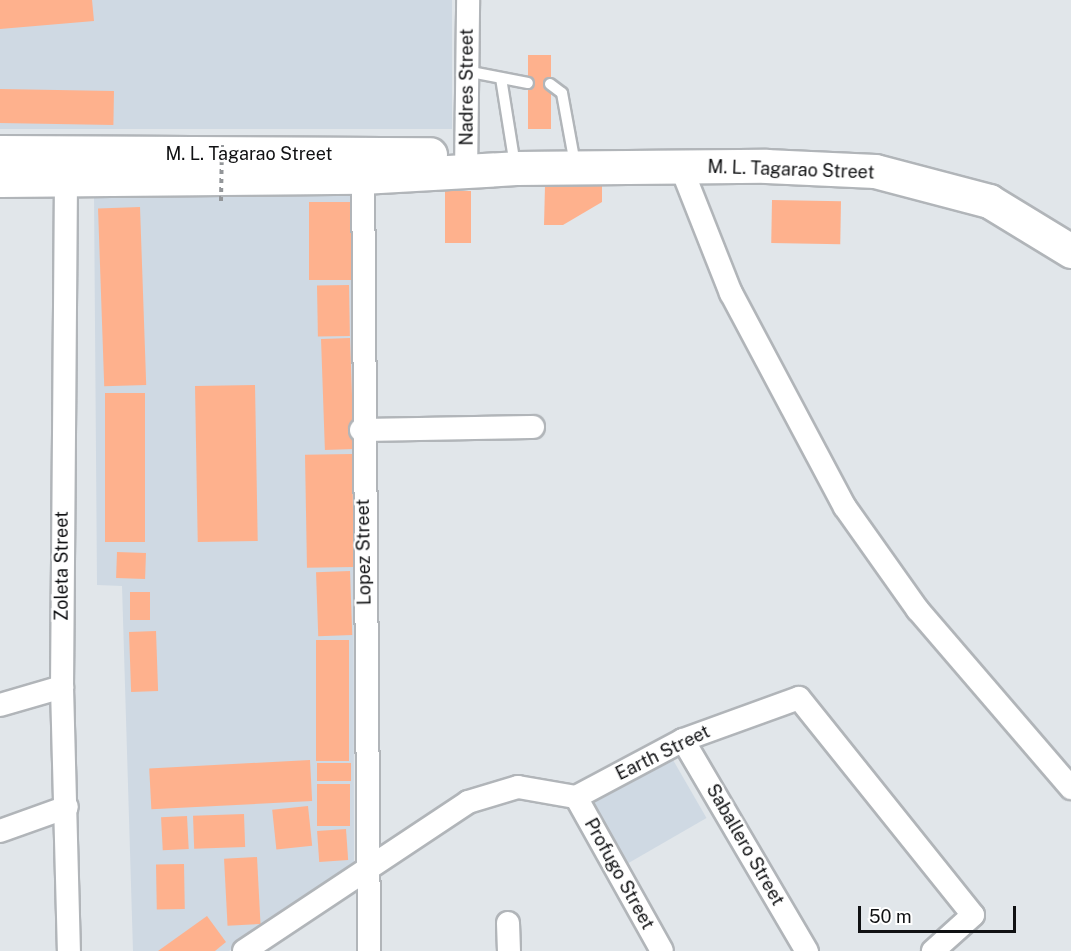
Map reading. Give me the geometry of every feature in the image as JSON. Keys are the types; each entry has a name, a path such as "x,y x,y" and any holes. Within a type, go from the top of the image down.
{"main road":[{"name":"M. L. Tagarao Street","path":"0,152 363,165 875,171 989,201 1071,251"},
{"name":"M. L. Tagarao Street","path":"0,180 66,180 363,165"}],"street":[{"name":"Nadres Street","path":"468,0 464,71 485,167"},
{"name":"Lopez Street","path":"363,165 361,430 372,862 369,951"},
{"path":"681,167 731,293 845,507 918,610 1071,788"},
{"name":"Zoleta Street","path":"66,180 62,687 67,807 69,951"},
{"path":"361,430 533,427"},
{"path":"0,705 62,687"},
{"name":"Earth Street","path":"576,797 683,740 799,698 972,915 933,951"},
{"name":"Saballero Street","path":"683,740 807,951"},
{"path":"244,951 372,862 468,802 518,787 576,797"},
{"name":"Profugo Street","path":"576,797 662,951"},
{"path":"0,831 67,807"},
{"path":"508,923 509,951"}],"lane":[{"path":"464,71 528,83"},
{"path":"485,167 501,78"},
{"path":"550,84 562,93 575,167"}],"path":[{"path":"221,201 222,146"}],"shaded area":[{"path":"0,0 452,0 452,129 0,129"},
{"path":"353,193 354,866 229,951 133,951 122,586 97,585 94,195"},
{"path":"669,753 706,818 625,865 588,800"}],"building":[{"path":"0,0 92,0 94,21 0,29"},
{"path":"528,55 551,55 551,129 528,129"},
{"path":"0,89 114,91 113,125 0,123"},
{"path":"602,185 602,202 563,225 544,225 545,186"},
{"path":"445,191 471,191 471,243 445,243"},
{"path":"772,200 841,201 840,244 771,243"},
{"path":"309,202 351,202 351,280 309,280"},
{"path":"140,207 146,385 104,386 98,208"},
{"path":"349,285 350,336 318,337 317,286"},
{"path":"350,338 354,449 325,450 321,339"},
{"path":"255,385 258,541 198,542 195,386"},
{"path":"105,393 145,393 145,542 105,542"},
{"path":"352,454 354,567 307,568 305,455"},
{"path":"117,552 146,553 145,579 116,578"},
{"path":"350,571 352,635 318,636 316,572"},
{"path":"130,592 150,592 150,620 130,620"},
{"path":"156,631 158,691 131,692 129,632"},
{"path":"316,640 349,640 349,761 316,761"},
{"path":"310,760 312,801 151,809 149,768"},
{"path":"317,763 351,763 351,781 317,781"},
{"path":"317,784 350,784 350,826 317,826"},
{"path":"308,806 312,846 276,850 272,810"},
{"path":"244,814 245,847 194,849 193,816"},
{"path":"187,816 189,849 163,850 161,817"},
{"path":"346,829 348,860 319,862 317,831"},
{"path":"257,857 261,924 228,926 224,859"},
{"path":"156,864 184,864 185,909 157,909"},
{"path":"207,916 226,942 215,951 158,951"}]}
